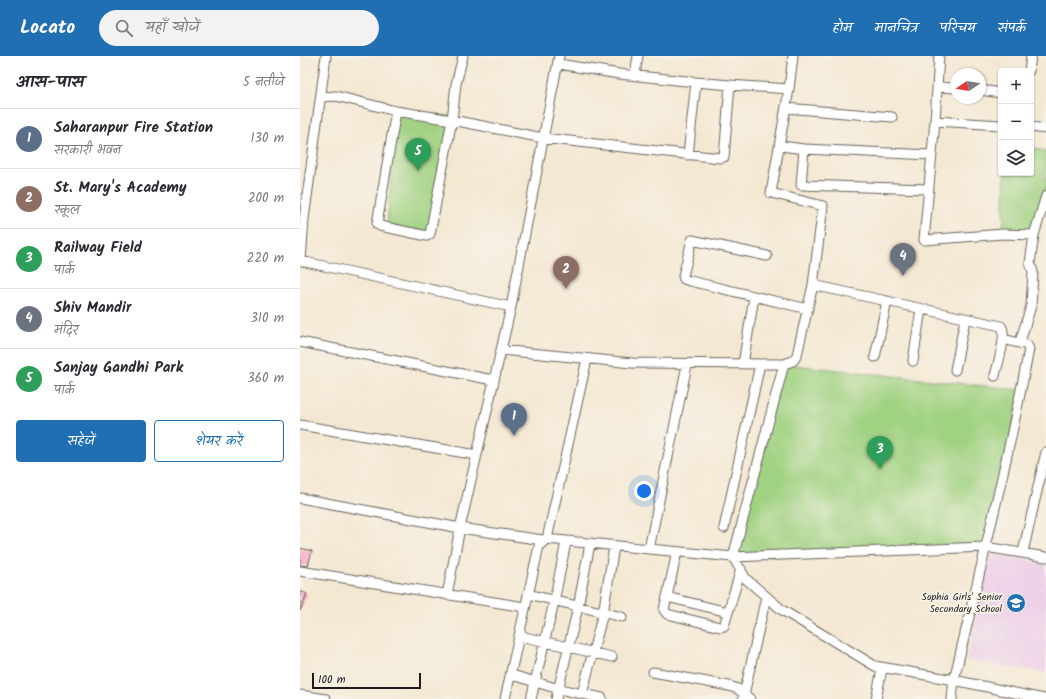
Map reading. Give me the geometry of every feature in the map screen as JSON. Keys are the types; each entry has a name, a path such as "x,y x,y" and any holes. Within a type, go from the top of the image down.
{"street":[{"path":"326,56 304,219 300,261 512,307"},
{"path":"396,111 377,224 380,226 426,236 430,234 452,120 456,84 463,56"},
{"path":"635,74 638,56"},
{"path":"501,350 632,363 784,364 793,361 797,355 814,285 823,206 771,193 780,146 793,56"},
{"path":"938,56 935,121 924,240 1003,234 1034,235"},
{"path":"1030,68 1031,56"},
{"path":"447,596 460,528 493,380 512,307 559,60 620,74 635,74 696,82 789,89"},
{"path":"688,155 696,82"},
{"path":"321,97 336,96 396,111 452,120 543,138 720,158 724,157 730,85"},
{"path":"937,87 950,88"},
{"path":"986,91 998,92"},
{"path":"786,108 892,117"},
{"path":"935,121 998,125"},
{"path":"1034,127 1046,129"},
{"path":"780,146 804,149 931,155"},
{"path":"804,149 801,185 928,189"},
{"path":"1020,342 1031,306 1033,272 1030,263 1034,235 1046,196"},
{"path":"767,256 694,240 690,242 683,274 684,279 808,309"},
{"path":"814,285 1001,326 1003,330 1003,339 995,376"},
{"path":"743,364 754,297"},
{"path":"875,357 887,301"},
{"path":"913,361 921,309"},
{"path":"955,370 965,319"},
{"path":"952,699 954,680 985,547 994,515 1029,349 1027,345 1020,342 1003,339"},
{"path":"300,342 493,380"},
{"path":"505,699 512,675 525,607 539,546 545,540 587,359"},
{"path":"649,549 687,364"},
{"path":"724,528 760,364"},
{"path":"784,364 733,557 746,579 766,597 812,629 882,668 954,680 1044,699"},
{"path":"300,424 477,455"},
{"path":"1023,552 1046,452"},
{"path":"300,498 460,528 545,540 733,557 985,547 1023,552 1046,557"},
{"path":"531,699 554,602 566,542"},
{"path":"556,699 578,607 590,544"},
{"path":"582,694 603,613 614,546"},
{"path":"677,552 664,610 665,613 720,627 725,624 741,570"},
{"path":"300,572 525,607"},
{"path":"528,594 554,602 622,616"},
{"path":"667,597 728,612"},
{"path":"746,698 766,597"},
{"path":"520,636 612,657"},
{"path":"876,699 882,668"},
{"path":"653,672 729,686 738,689 746,698"},
{"path":"512,675 558,689 602,698"},
{"path":"300,695 326,699"}],"shaded area":[{"path":"990,553 1046,564 1046,673 967,660"}],"green space":[{"path":"397,110 456,117 430,233 387,225"},
{"path":"1034,148 1046,152 1046,186 1034,235 1003,234 1005,176 1034,176"},
{"path":"784,364 1021,390 985,547 733,557"}],"building":[{"path":"300,548 312,551 308,566 300,565"},
{"path":"300,591 307,594 300,611"}],"place":[{"name":"Sanjay Gandhi Park","path":"418,171"},
{"name":"Shiv Mandir","path":"903,276"},
{"name":"St. Mary's Academy","path":"566,289"},
{"name":"Saharanpur Fire Station","path":"514,436"},
{"name":"Railway Field","path":"880,469"},
{"name":"Sophia Girls' Senior Secondary School","path":"1016,603"}]}
